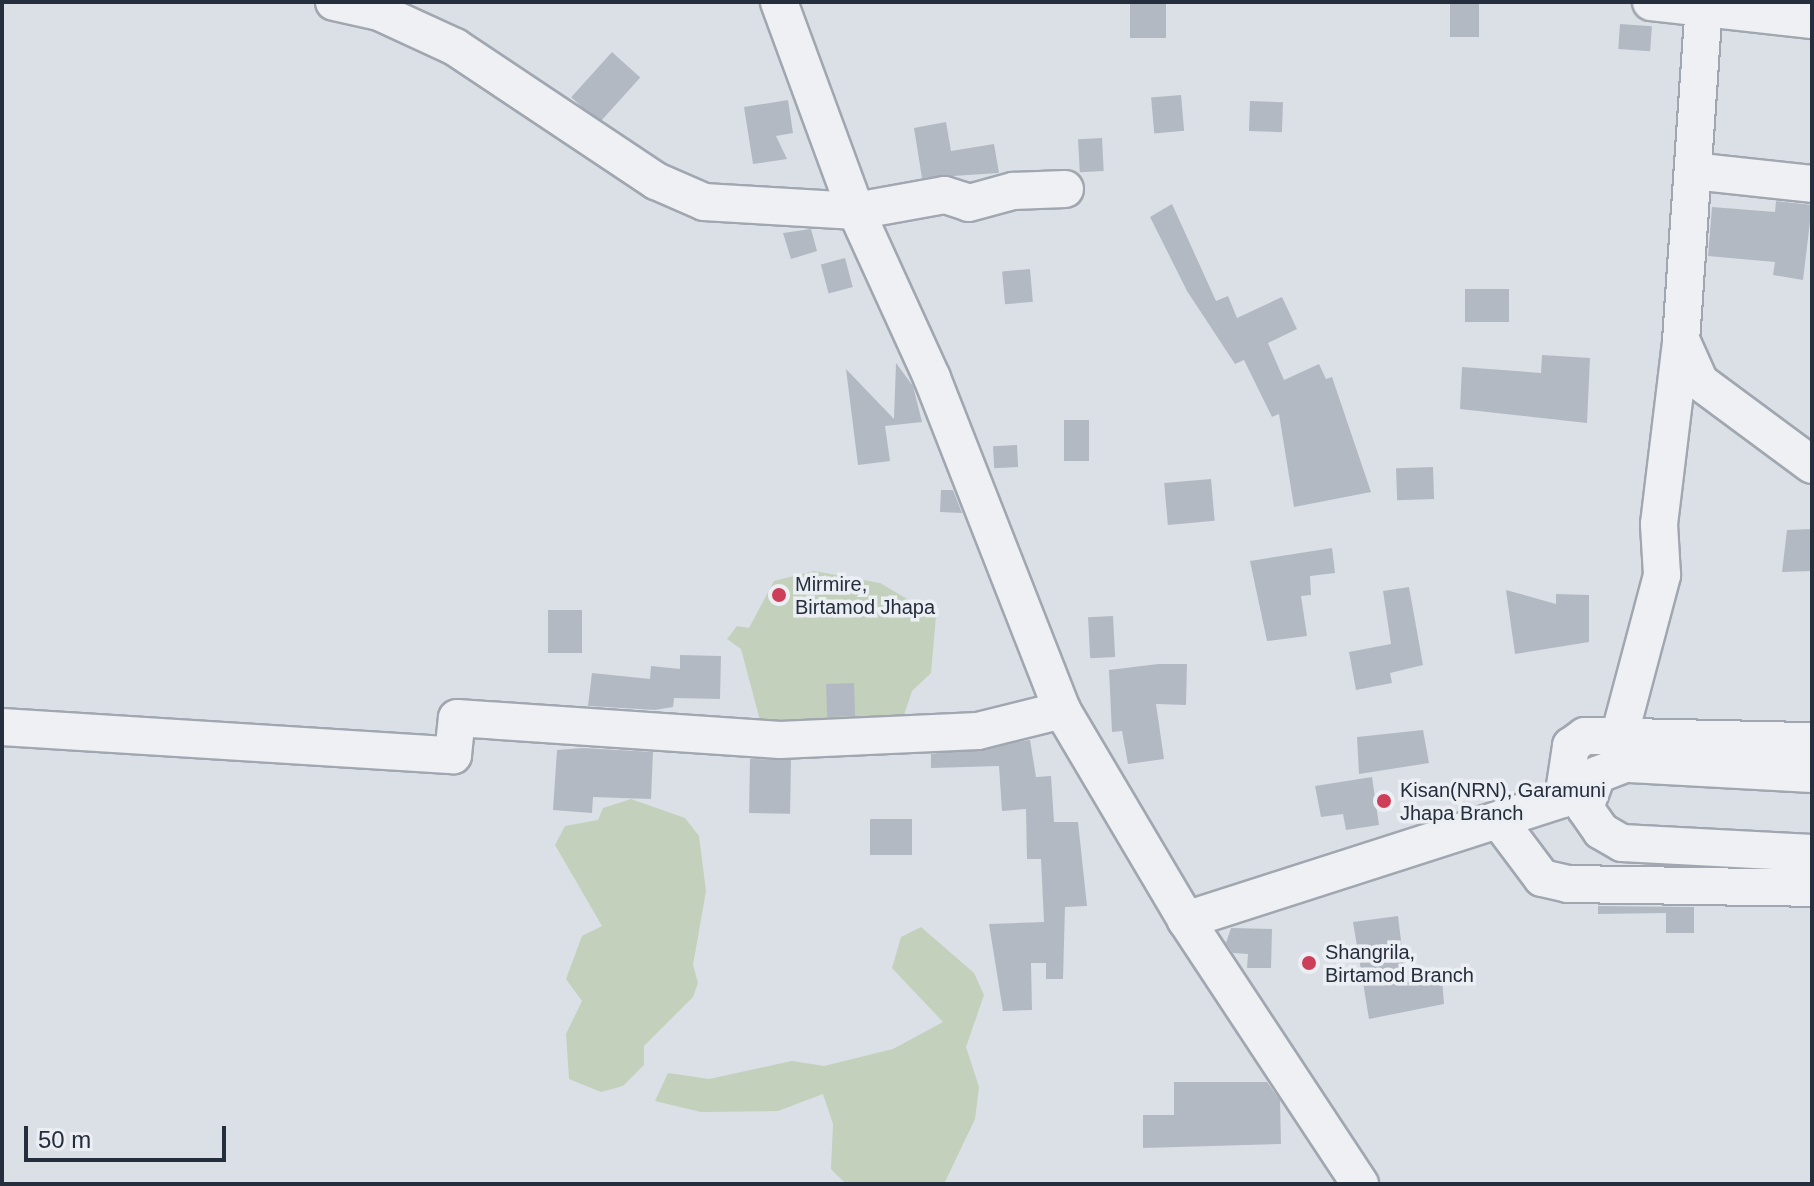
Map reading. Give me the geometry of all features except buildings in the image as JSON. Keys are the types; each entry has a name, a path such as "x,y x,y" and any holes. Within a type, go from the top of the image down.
{"street":[{"path":"334,2 379,12 455,47 656,181 704,202 856,211 945,195 969,203 1013,191 1065,189"},
{"path":"779,2 856,211 932,378 1062,710 1186,920 1360,1184"},
{"path":"1651,2 1812,20"},
{"path":"1619,737 1662,575 1659,524 1681,341 1704,7"},
{"path":"1693,171 1812,184"},
{"path":"1681,341 1700,382 1812,465"},
{"path":"2,727 453,755 457,718 780,740 978,731 1062,710"},
{"path":"1186,920 1405,845 1500,822 1563,799 1571,746 1578,741 1619,737 1812,741"},
{"path":"1812,774 1625,764 1597,775 1585,808 1601,831 1622,843 1812,853"},
{"path":"1500,822 1542,878 1568,884 1812,888"}],"green space":[{"path":"814,571 880,583 936,616 931,673 912,691 902,721 761,724 741,649 727,639 737,626 749,628 774,581"},
{"path":"631,799 685,818 699,836 706,891 693,965 698,983 693,997 644,1046 644,1065 623,1086 601,1092 569,1079 566,1034 582,1001 566,979 582,936 602,926 555,845 565,826 598,820 603,808"},
{"path":"921,927 974,973 984,995 966,1047 979,1087 975,1119 944,1184 846,1184 831,1169 833,1124 823,1094 778,1111 701,1112 655,1101 668,1073 709,1079 792,1061 824,1066 893,1049 943,1022 892,968 901,937"}],"place":[{"name":"Mirmire, Birtamod Jhapa","path":"779,595"},
{"name":"Kisan(NRN), Garamuni Jhapa Branch","path":"1384,801"},
{"name":"Shangrila, Birtamod Branch","path":"1309,963"}]}
